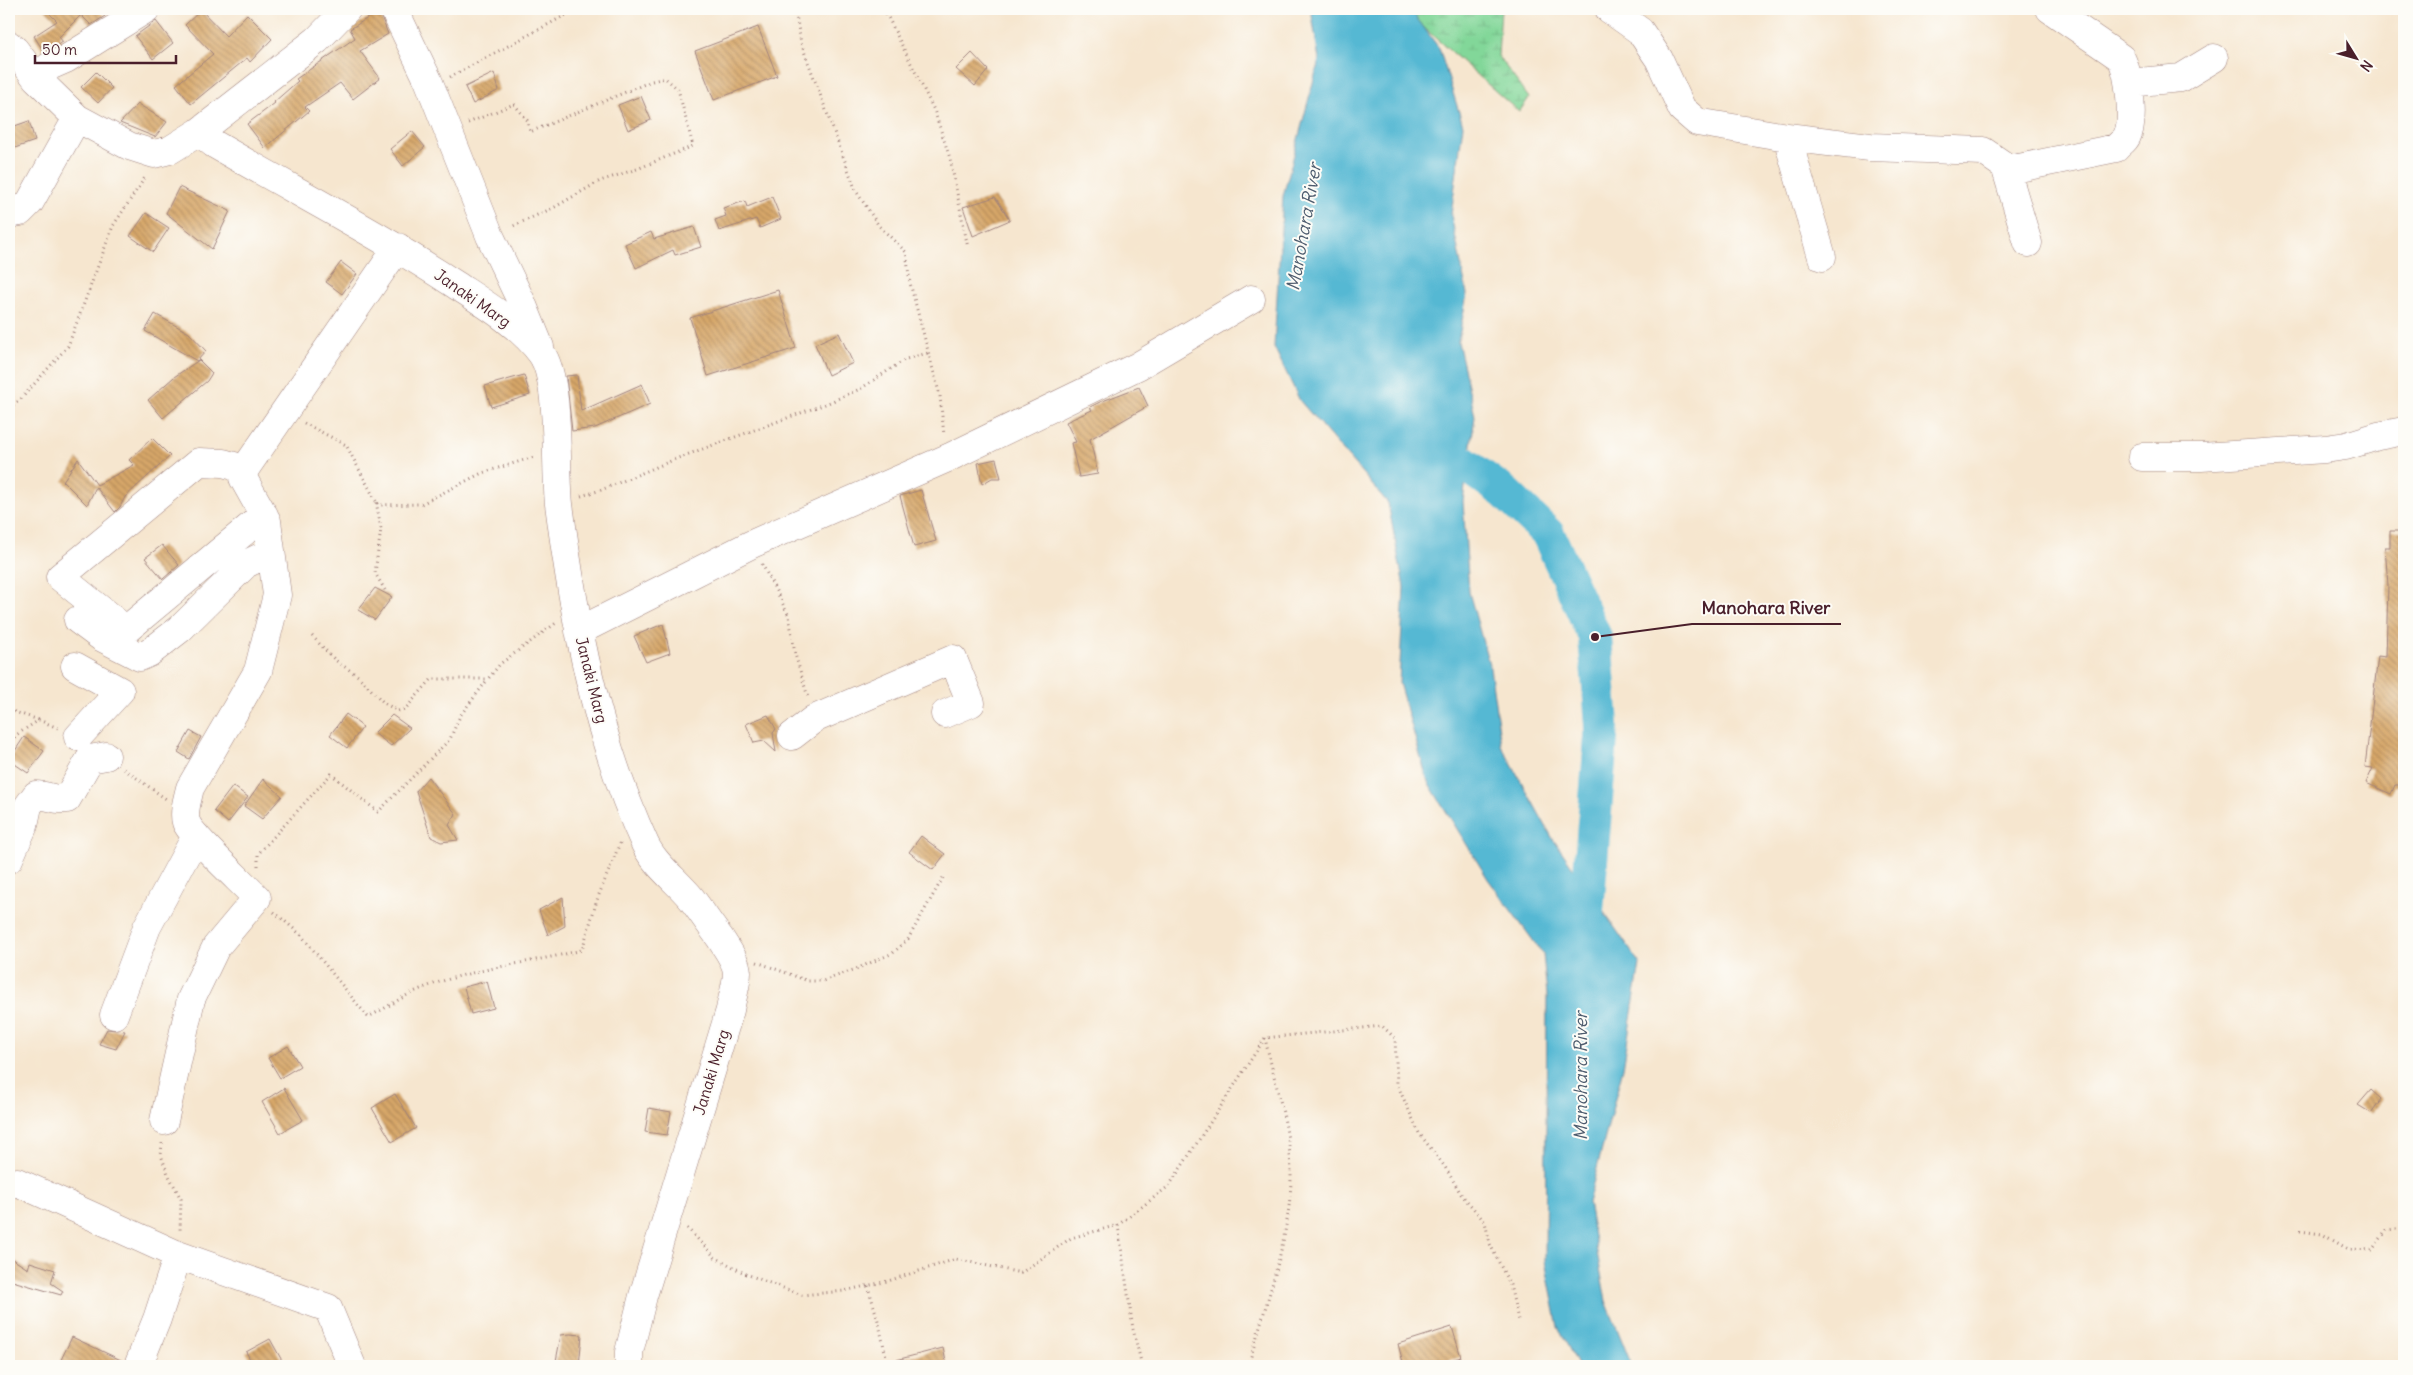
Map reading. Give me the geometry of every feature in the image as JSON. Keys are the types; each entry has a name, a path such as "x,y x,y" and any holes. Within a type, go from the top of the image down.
{"street":[{"path":"36,78 50,66 66,59 146,9"},
{"path":"9,45 36,78 77,118 129,146 154,154 170,150 199,132 317,40 347,9"},
{"path":"394,9 449,132 490,236 522,303 543,354"},
{"path":"1609,9 1640,31 1659,59 1682,109 1697,122 1786,137 1870,147 1976,151 1983,152 2005,166 2019,168 2116,148 2127,137 2130,127 2129,82 2127,69 2121,58 2050,9"},
{"path":"2129,82 2181,78 2214,58"},
{"path":"9,214 20,212 30,202 77,118"},
{"name":"Janaki Marg","path":"199,132 222,149 398,247 490,307 543,354 551,377 559,502 591,688 630,809 649,852 691,899 729,950 737,971 730,1010 668,1207 629,1352 629,1366"},
{"path":"1786,137 1822,257"},
{"path":"2005,166 2028,244"},
{"path":"164,1121 191,999 216,947 257,898 196,836 186,822 186,805 190,788 258,671 277,595 267,521 243,478 245,469 398,247"},
{"path":"578,621 950,457 1138,366 1251,299"},
{"path":"2142,457 2201,457 2325,449 2346,446 2378,436 2404,432"},
{"path":"245,469 223,463 199,462 60,577 126,630 264,516"},
{"path":"78,620 101,637 140,657 149,654 180,629 246,564 271,552"},
{"path":"792,736 814,719 953,660 971,703 945,714"},
{"path":"75,666 120,692 78,737"},
{"path":"9,860 24,824 28,806 36,795 46,795 57,801 67,799 90,759 106,756"},
{"path":"114,1015 147,927 196,836"},
{"path":"9,1185 17,1182 178,1255 328,1308 352,1366"},
{"path":"138,1366 157,1319 178,1255"}],"path":[{"path":"430,88 577,9"},
{"path":"795,9 801,43 856,191 879,226 906,252 910,283 940,396 943,431 950,457"},
{"path":"884,9 934,110 950,158 968,248"},
{"path":"449,132 514,104 527,120 530,132 652,81 665,78 678,88 693,146 637,169 600,180 555,208 490,236"},
{"path":"9,408 20,400 68,346 113,226 148,173 154,154"},
{"path":"559,502 601,490 678,458 828,403 860,389 906,359 928,353"},
{"path":"285,410 313,429 346,445 376,502 381,529 375,573 385,590"},
{"path":"376,502 380,505 421,504 482,473 530,458 557,454"},
{"path":"752,544 789,616 795,654 814,719"},
{"path":"578,621 528,642 500,664 460,716 450,739 378,812 331,774 258,854 257,898 301,935 368,1018 419,989 500,966 551,958 582,950 598,897 621,840 630,809"},
{"path":"312,636 336,660 358,676 384,704 398,711 405,709 432,679 488,679"},
{"path":"9,710 39,720"},
{"path":"729,950 808,981 823,981 856,970 893,953 908,939 944,876"},
{"path":"1264,1038 1382,1026 1395,1038 1397,1084 1419,1133 1461,1194 1485,1222 1490,1244 1510,1285 1518,1320"},
{"path":"668,1207 715,1257 746,1274 802,1295 844,1291 868,1286 956,1258 1021,1273 1071,1238 1118,1225 1169,1186 1264,1038"},
{"path":"1251,1366 1250,1360 1272,1285 1285,1230 1291,1172 1285,1129 1264,1038"},
{"path":"164,1121 161,1155 181,1199 178,1255"},
{"path":"1118,1225 1133,1329 1142,1366"},
{"path":"2300,1231 2322,1234 2348,1249 2372,1250 2387,1230 2404,1228"},
{"path":"868,1286 888,1366"}],"green space":[{"path":"1410,9 1501,9 1498,56 1529,98 1519,112 1423,27"}],"water":[{"path":"1311,9 1410,9 1439,48 1463,125 1451,215 1467,294 1458,342 1475,416 1463,501 1469,592 1490,668 1501,745 1553,839 1640,964 1623,1068 1588,1203 1606,1301 1632,1366 1578,1366 1558,1327 1545,1261 1547,995 1543,954 1488,879 1428,782 1399,683 1404,587 1388,503 1300,401 1274,347 1283,196 1319,60"}],"building":[{"path":"45,9 98,9 105,16 91,25 81,15 59,37 63,42 44,52 34,36 57,21"},
{"path":"201,10 226,36 247,14 272,39 250,62 247,58 191,104 176,85 213,54 185,25"},
{"path":"379,11 388,34 360,51 380,78 353,99 340,83 305,107 309,111 265,148 247,124 275,103 298,81 296,79 355,38 350,29"},
{"path":"156,21 173,43 153,59 135,36"},
{"path":"758,27 777,76 714,100 695,51"},
{"path":"972,53 988,70 975,86 956,69"},
{"path":"96,72 112,88 98,103 81,87"},
{"path":"494,73 499,90 473,104 465,87"},
{"path":"641,96 651,120 628,130 618,105"},
{"path":"138,104 167,122 155,137 120,123"},
{"path":"29,121 35,141 9,150 9,128"},
{"path":"412,131 425,147 403,166 390,149"},
{"path":"179,187 230,211 212,249 166,213"},
{"path":"772,197 781,219 760,228 756,219 719,231 715,220 726,216 723,208 745,201 747,207"},
{"path":"995,197 1010,220 973,236 963,207"},
{"path":"146,213 169,228 153,252 130,236"},
{"path":"694,227 701,247 675,255 673,250 636,268 625,244 651,232 654,239"},
{"path":"341,262 357,274 342,294 326,282"},
{"path":"778,290 796,348 708,376 690,318"},
{"path":"155,314 189,333 206,351 197,361 145,331"},
{"path":"839,333 853,363 828,375 815,344"},
{"path":"199,360 212,373 207,381 163,418 148,400 174,377"},
{"path":"524,375 530,395 491,407 485,386"},
{"path":"577,375 581,411 642,384 650,404 595,428 572,431 566,376"},
{"path":"1139,387 1148,406 1090,439 1098,474 1079,477 1071,443 1076,442 1066,422 1092,410 1090,407 1100,402"},
{"path":"152,438 170,456 125,497 115,512 96,487 87,505 63,481 78,459 97,485 134,465 129,460"},
{"path":"996,459 1001,478 992,478 982,484 978,463"},
{"path":"921,490 936,541 914,547 900,496"},
{"path":"2390,531 2404,531 2404,785 2395,785 2391,794 2366,783 2373,768 2365,767 2378,656 2386,657 2388,585 2385,547 2390,547"},
{"path":"162,545 179,565 163,579 145,558"},
{"path":"375,588 392,597 375,620 358,610"},
{"path":"663,624 670,653 646,662 634,636"},
{"path":"346,714 363,727 347,748 330,735"},
{"path":"392,715 410,728 391,746 374,733"},
{"path":"768,715 776,729 773,733 776,752 764,741 754,743 746,724"},
{"path":"190,731 201,737 189,759 178,752"},
{"path":"24,737 44,751 28,773 9,760"},
{"path":"428,777 456,814 449,825 458,840 441,842 431,837 416,791"},
{"path":"263,779 282,796 262,819 244,806"},
{"path":"233,786 248,797 228,823 214,811"},
{"path":"921,836 945,854 933,870 909,852"},
{"path":"563,897 565,926 548,935 539,910"},
{"path":"487,981 494,1008 471,1014 464,987"},
{"path":"107,1029 125,1031 116,1049 99,1044"},
{"path":"288,1046 300,1066 280,1078 268,1058"},
{"path":"284,1088 303,1120 280,1133 262,1102"},
{"path":"2371,1090 2381,1099 2371,1113 2358,1105"},
{"path":"395,1094 416,1128 392,1142 372,1108"},
{"path":"649,1108 671,1112 667,1135 645,1132"},
{"path":"9,1257 28,1269 30,1262 55,1270 51,1283 63,1291 61,1295 9,1280"},
{"path":"1452,1327 1461,1357 1431,1366 1404,1366 1398,1344"},
{"path":"561,1335 582,1335 579,1366 555,1366"},
{"path":"72,1337 123,1361 123,1366 58,1366"},
{"path":"270,1339 285,1366 254,1366 246,1352"},
{"path":"943,1348 947,1366 893,1366 892,1361"}],"waterway":[{"name":"Manohara River","path":"1426,447 1451,454 1504,492 1548,534 1595,637 1602,725 1585,935"}],"place":[{"name":"Manohara River","path":"1595,637"}]}
